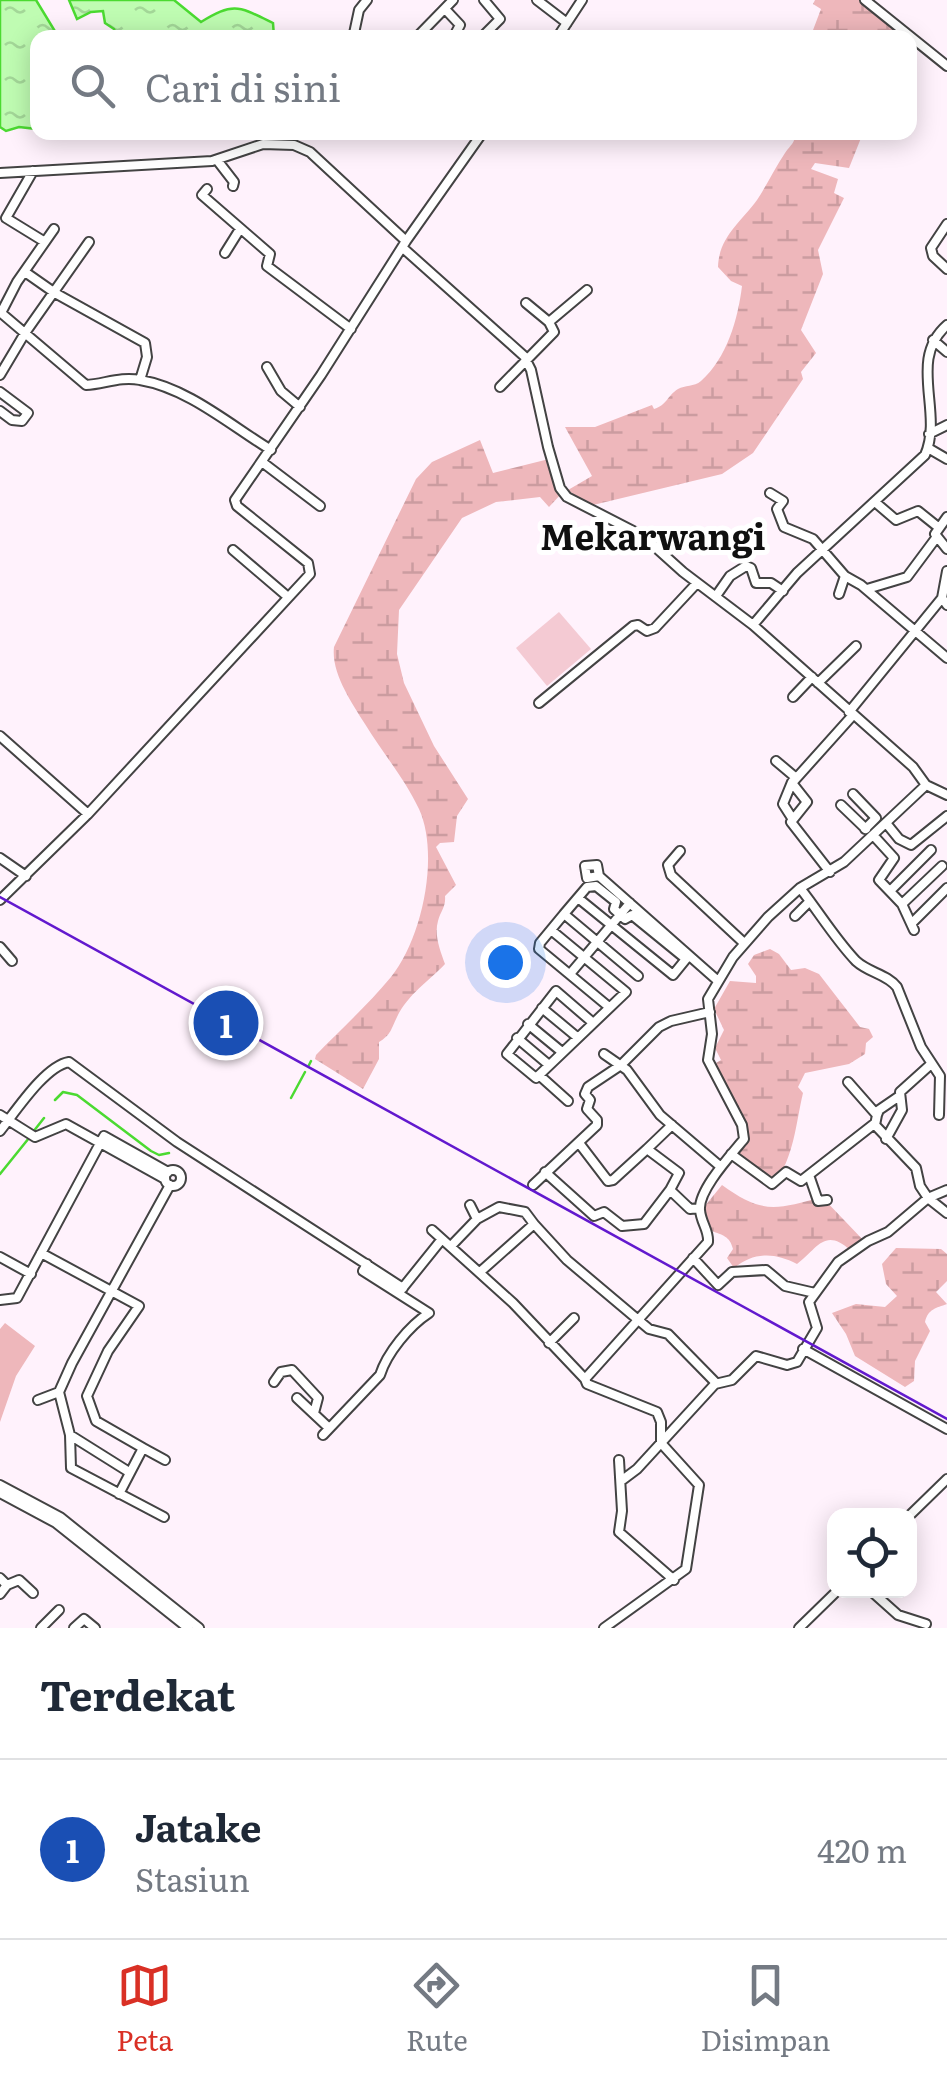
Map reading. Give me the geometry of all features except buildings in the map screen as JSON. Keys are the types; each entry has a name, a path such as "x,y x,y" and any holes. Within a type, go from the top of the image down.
{"street":[{"path":"355,30 359,10 367,0"},
{"path":"426,30 453,0"},
{"path":"484,0 500,19 489,30"},
{"path":"538,0 567,23"},
{"path":"562,30 582,0"},
{"path":"872,5 903,30"},
{"path":"445,9 460,25 457,30"},
{"path":"917,42 947,66"},
{"path":"263,144 266,140"},
{"path":"0,900 88,814 310,574 308,563 235,504 477,140"},
{"path":"0,172 216,160 263,144 305,148 528,361 548,447 564,494 643,536 753,625 913,766 926,785 947,795"},
{"path":"216,160 234,181 233,186"},
{"path":"33,171 6,218 45,242"},
{"path":"207,189 202,195 270,254 267,266 351,328"},
{"path":"947,224 930,248 947,270"},
{"path":"54,229 1,312 86,384 112,379 140,380 185,396 271,450"},
{"path":"225,253 240,229"},
{"path":"0,375 88,242"},
{"path":"25,272 145,343 148,354 140,380"},
{"path":"550,322 586,290"},
{"path":"500,387 552,334 554,327 550,322 526,303"},
{"path":"753,625 797,572 928,448 927,362 933,340 947,325"},
{"path":"933,340 947,352"},
{"path":"267,367 281,391 300,406"},
{"path":"0,392 28,412 22,422 0,411"},
{"path":"929,434 947,425"},
{"path":"928,448 947,459"},
{"path":"262,462 320,506"},
{"path":"770,492 783,501 777,509 784,527 812,538 846,576 867,589 947,658"},
{"path":"875,502 896,520 918,511 938,527"},
{"path":"867,589 907,578 947,516"},
{"path":"936,538 947,548"},
{"path":"232,550 288,598"},
{"path":"716,596 730,576 746,566 751,568 756,583 771,583 783,591"},
{"path":"830,872 792,824 783,804 794,778 916,631 945,602 947,571"},
{"path":"839,594 846,576"},
{"path":"539,703 633,626 652,630 698,583"},
{"path":"794,698 856,646"},
{"path":"0,736 88,814"},
{"path":"776,761 794,778"},
{"path":"792,818 806,802 793,786 794,778"},
{"path":"585,1379 709,1240 701,1198 744,1135 708,1060 712,1034 708,1001 720,979 744,943 800,888 830,872 926,785"},
{"path":"853,794 876,818 870,833"},
{"path":"841,804 894,858 879,877 902,904 913,926 947,888"},
{"path":"911,844 947,816"},
{"path":"886,823 920,856"},
{"path":"890,890 931,850"},
{"path":"680,851 668,865 671,875 744,943"},
{"path":"0,858 26,876"},
{"path":"902,904 942,866"},
{"path":"599,876 720,979"},
{"path":"578,898 673,976 686,958 632,915 619,915 614,910 616,902 596,886 587,887 540,943 540,949 609,1007"},
{"path":"800,888 854,958 872,973 895,984 930,1065 940,1076 939,1114"},
{"path":"795,916 810,901"},
{"path":"570,974 629,902"},
{"path":"564,914 638,976"},
{"path":"551,930 626,992 536,1078 507,1054 556,991 592,1022"},
{"path":"0,946 12,961"},
{"path":"542,1008 577,1036"},
{"path":"534,1184 597,1125 587,1109 590,1100 584,1094 588,1088 622,1064 659,1028 710,1012"},
{"path":"528,1024 562,1052"},
{"path":"517,1038 549,1065"},
{"path":"604,1054 622,1064 672,1125 722,1167"},
{"path":"0,1130 4,1118 49,1072 69,1062 177,1142 367,1264 363,1271 400,1291 424,1311 384,1362 380,1375 326,1431 298,1398"},
{"path":"730,1154 772,1184 786,1172 798,1181 875,1120 879,1110 898,1098 903,1087 930,1065"},
{"path":"538,1075 568,1101"},
{"path":"848,1082 886,1139 916,1168 928,1198 947,1213"},
{"path":"886,1139 902,1110 898,1098"},
{"path":"4,1118 34,1137 66,1124 100,1142"},
{"path":"579,1143 608,1181 672,1125"},
{"path":"0,1300 17,1298 104,1136 168,1179 59,1392 70,1435 71,1468 164,1517"},
{"path":"546,1172 594,1216 604,1212 622,1226 644,1224 679,1173 647,1148"},
{"path":"809,1176 818,1202 827,1200"},
{"path":"670,1190 690,1209 700,1208"},
{"path":"621,1480 634,1472 716,1383 732,1380 756,1356 792,1364 801,1358 816,1328 808,1305 838,1262 888,1232 928,1198 947,1190"},
{"path":"470,1205 477,1219"},
{"path":"450,1246 477,1219 499,1208 524,1212 567,1260 651,1330 668,1334 716,1383"},
{"path":"480,1272 534,1224"},
{"path":"432,1230 513,1303 587,1384 653,1408 660,1417 661,1444 700,1489 688,1565 674,1580 604,1628"},
{"path":"400,1291 442,1239"},
{"path":"41,1253 139,1306 101,1364 87,1392 87,1401 96,1420 165,1460"},
{"path":"0,1258 31,1274"},
{"path":"692,1258 718,1285 732,1272 766,1270 786,1286 815,1294"},
{"path":"548,1344 574,1318"},
{"path":"803,1349 947,1429"},
{"path":"274,1382 281,1372 292,1370 317,1396 319,1402 314,1413"},
{"path":"38,1400 59,1392"},
{"path":"70,1435 130,1472"},
{"path":"119,1494 143,1448"},
{"path":"619,1460 619,1532 674,1580"},
{"path":"917,1508 947,1478"},
{"path":"0,1485 63,1524 199,1628"},
{"path":"0,1493 63,1524 188,1628"},
{"path":"0,1594 4,1582 19,1580 34,1593"},
{"path":"799,1628 830,1598"},
{"path":"881,1598 895,1613 926,1624"},
{"path":"41,1628 59,1610"},
{"path":"74,1628 84,1619 94,1628"}],"green space":[{"path":"815,0 863,0 897,30 813,30 821,9 813,4"},
{"path":"860,140 849,168 815,163 811,169 838,179 834,193 844,198 818,250 823,274 801,330 816,353 801,372 803,379 753,453 722,474 593,505 585,503 568,490 592,476 565,427 595,427 652,405 654,409 678,389 698,383 710,372 730,337 742,286 718,267 722,247 793,142"},
{"path":"480,440 493,473 549,459 562,493 549,507 540,497 496,502 462,518 399,610 397,654 404,683 434,746 468,799 457,816 454,842 436,847 456,885 445,896 437,926 445,964 407,1001 379,1042 379,1059 363,1089 315,1059 316,1055 402,961 419,919 428,849 419,809 349,697 336,667 334,647 416,479 432,462"},
{"path":"770,949 791,970 805,968 819,974 860,1027 869,1029 873,1037 866,1043 865,1054 849,1064 805,1073 798,1087 803,1093 790,1152 774,1183 736,1155 746,1142 747,1131 716,1063 721,1060 715,1048 724,1030 714,1009 730,981 756,983 748,964 754,955"},
{"path":"722,1185 748,1201 769,1207 822,1197 865,1242 851,1251 827,1240 797,1264 764,1256 734,1268 727,1258 732,1245 712,1231 704,1207"},
{"path":"896,1248 941,1249 947,1254 947,1281 936,1292 947,1304 928,1314 925,1322 930,1331 915,1361 914,1381 905,1387 855,1356 832,1313 856,1304 885,1307 897,1296 886,1284 882,1264"},
{"path":"5,1323 35,1346 16,1376 0,1422 0,1329"}],"shaded area":[{"path":"559,612 591,649 547,686 516,648"}],"water":[{"path":"0,0 36,0 54,30 30,30 30,128 6,131 0,127"},
{"path":"69,0 174,0 201,22 221,11 236,9 273,23 274,30 114,30 105,23 103,11 77,19"}],"waterway":[{"path":"309,1065 311,1061"},
{"path":"291,1098 305,1072"},
{"path":"55,1100 63,1092 77,1095 151,1151 159,1155 169,1153"},
{"path":"33,1132 44,1118"},
{"path":"0,1174 29,1138"}],"railway":[{"path":"0,897 947,1419"}],"place":[{"name":"Jatake","path":"226,1023"}],"district":[{"name":"Mekarwangi","path":"653,538"}]}
